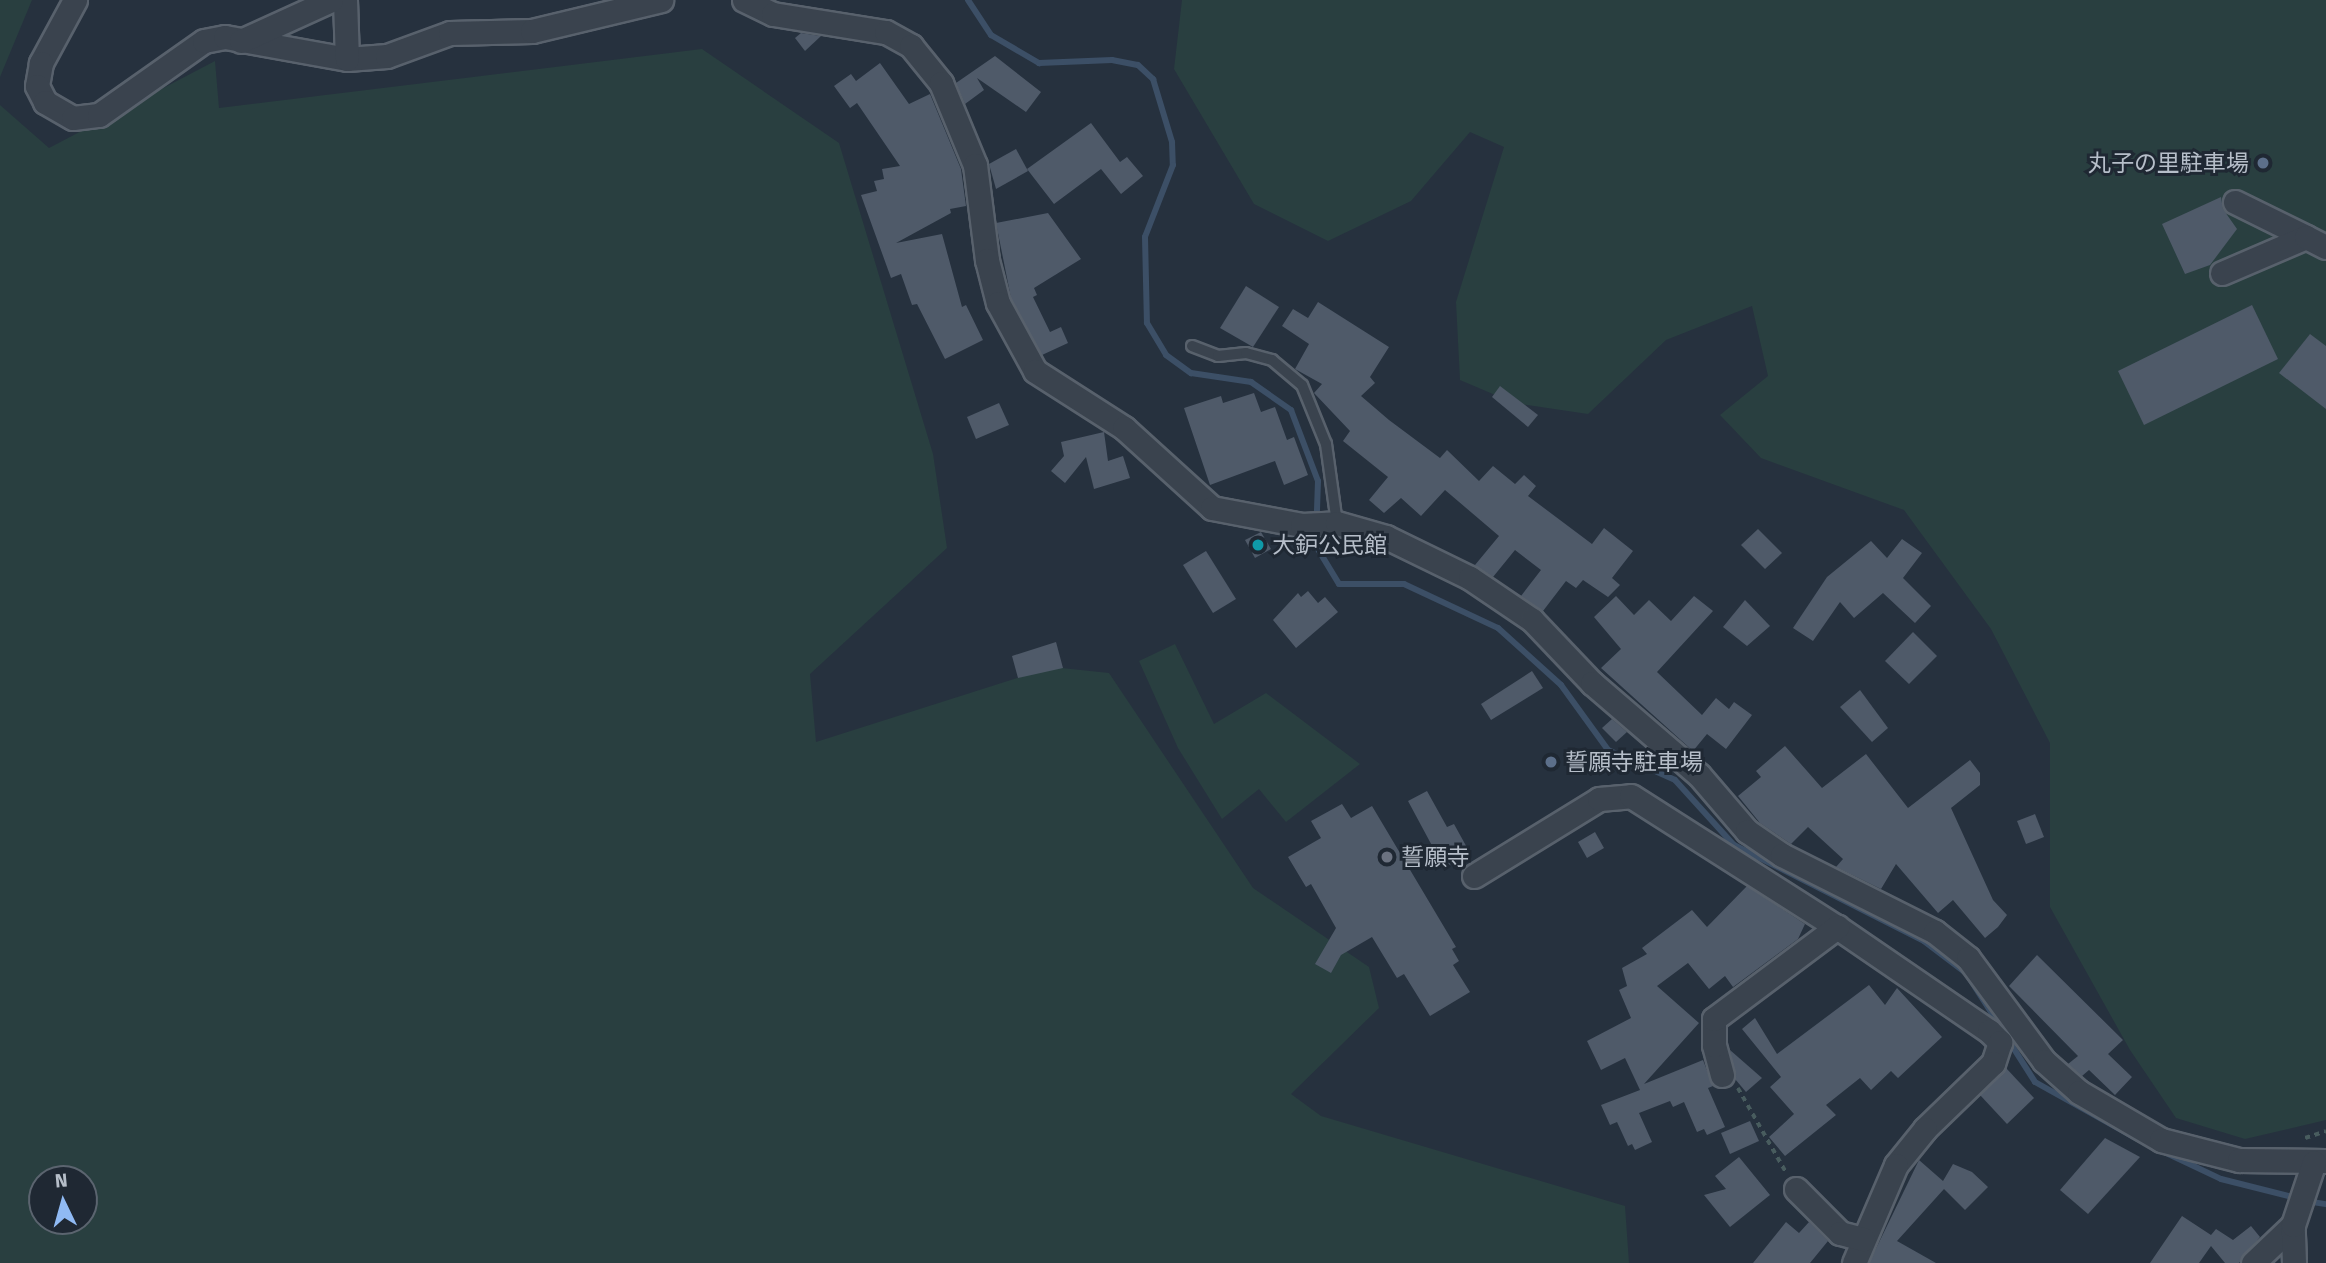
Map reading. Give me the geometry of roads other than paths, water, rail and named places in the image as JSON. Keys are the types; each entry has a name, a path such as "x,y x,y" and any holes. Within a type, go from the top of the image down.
{"street":[{"path":"75,0 41,63 37,86 45,102 73,118 99,115 204,41 225,37 347,59 387,56 450,33 532,31 661,0"},
{"path":"241,41 331,0"},
{"path":"345,0 347,59"},
{"path":"744,0 773,14 886,32 911,46 942,83 975,165 987,260 998,303 1035,371 1124,428 1212,508 1302,526 1337,523 1386,537 1470,578 1532,620 1592,682 1699,775 1747,831 1841,885 1935,932 1968,958 2043,1061 2079,1092 2161,1140 2239,1160 2320,1161 2293,1225 2253,1263"},
{"path":"2235,202 2316,242"},
{"path":"2222,273 2316,242"},
{"path":"1474,876 1599,799 1630,796 1833,924 1980,1024 2000,1042"},
{"path":"1722,1075 1714,1045 1714,1019 1833,924 1841,885"},
{"path":"2000,1042 2028,1038"},
{"path":"1854,1263 1896,1165 1925,1129 1993,1063 2000,1042"},
{"path":"1796,1189 1840,1233 1863,1239"},
{"path":"2293,1225 2294,1263"}],"lane":[{"path":"1192,346 1218,356 1246,353 1272,360 1302,385 1326,444 1337,523"}],"waterway":[{"path":"968,0 991,35 1039,63 1112,60 1138,65 1153,79 1172,142 1173,165 1145,237 1147,323 1166,355 1191,373 1251,382 1291,410 1318,481 1317,519"},
{"path":"1316,530 1316,546 1339,584 1404,584 1498,628 1561,685 1608,750 1675,780 1734,845 1924,941 1966,973 2002,1029"},
{"path":"2007,1038 2035,1082 2139,1140"},
{"path":"2162,1151 2221,1179 2296,1198"},
{"path":"2306,1201 2326,1204"}],"place":[{"name":"丸子の里駐車場","path":"2263,163"},
{"name":"大鈩公民館","path":"1258,545"},
{"name":"誓願寺駐車場","path":"1551,762"},
{"name":"誓願寺","path":"1387,857"}]}
